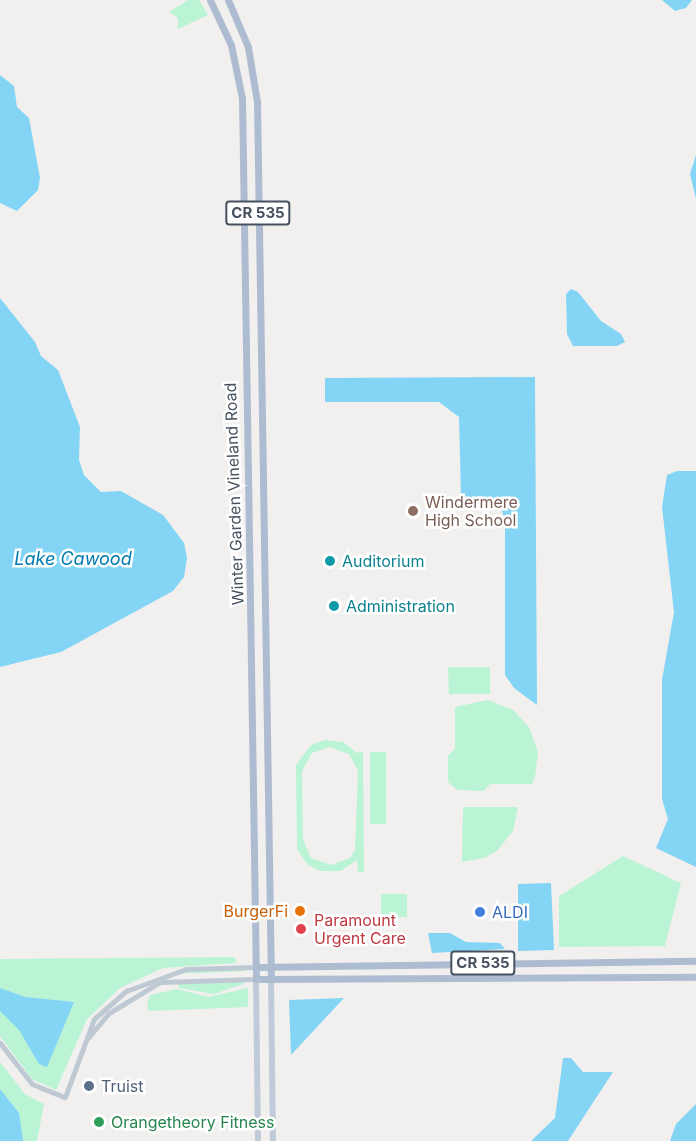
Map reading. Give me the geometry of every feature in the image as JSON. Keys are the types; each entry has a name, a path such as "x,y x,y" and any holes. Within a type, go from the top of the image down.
{"main road":[{"name":"Winter Garden Vineland Road","path":"210,0 231,45 242,98 256,979"},
{"name":"Winter Garden Vineland Road","path":"228,0 248,47 257,92 260,431 271,979"},
{"path":"246,431 260,431"},
{"name":"CR 535","path":"270,967 696,961"},
{"path":"256,967 270,967"},
{"name":"CR 535","path":"256,979 696,977"},
{"path":"256,979 258,1141"},
{"path":"271,979 273,1141"}],"street":[{"path":"0,1043 32,1084 64,1097 81,1046 94,1019 108,1004 153,978 186,969 256,967"},
{"path":"81,1046 109,1013 160,982 256,979"}],"green space":[{"path":"188,0 199,0 208,15 178,29 178,18 169,12"},
{"path":"448,667 490,667 490,694 449,694"},
{"path":"488,700 513,710 529,727 538,752 535,777 532,784 490,784 484,791 457,790 448,782 448,756 455,748 455,707"},
{"path":"325,740 343,742 357,753 363,751 364,872 358,872 357,860 341,871 321,871 308,865 297,849 296,765 311,745","holes":["330,747 349,754 358,771 355,850 350,858 331,865 311,858 303,840 302,771 312,753"]},
{"path":"370,752 386,752 386,824 370,824"},
{"path":"463,807 518,807 513,831 497,851 484,858 462,862"},
{"path":"623,856 681,883 665,946 559,947 559,896"},
{"path":"381,894 407,894 407,917 381,918"},
{"path":"235,957 236,963 163,968 120,988 87,1019 56,1090 32,1079 0,1036 0,959"},
{"path":"194,970 245,970 246,971 172,974"},
{"path":"178,983 246,983 214,994 179,988"},
{"path":"248,988 248,1007 149,1011 147,1005 150,995 177,989 208,997"},
{"path":"0,1062 25,1094 44,1104 37,1141 0,1141"}],"water":[{"path":"662,0 692,0 686,8 675,11"},
{"path":"0,75 14,86 17,107 29,118 40,178 38,190 17,211 0,203"},
{"path":"696,155 696,199 690,174"},
{"path":"571,289 578,292 601,321 621,334 625,342 617,346 573,346 567,334 566,294"},
{"name":"Lake Cawood","path":"0,298 35,342 41,356 58,370 80,427 79,460 84,475 101,492 121,491 163,515 184,543 187,558 184,577 173,591 61,652 0,667"},
{"path":"535,377 537,705 514,688 505,675 505,520 502,511 488,499 461,496 459,417 439,402 325,402 325,378"},
{"path":"677,471 696,471 696,867 656,848 668,819 662,799 662,680 674,612 662,507 667,475"},
{"path":"551,883 554,950 518,951 518,884"},
{"path":"428,933 450,933 466,942 500,943 505,949 432,953"},
{"path":"0,988 25,997 74,1002 47,1067 39,1064 19,1030 0,1011"},
{"path":"344,998 291,1055 289,1000"},
{"path":"563,1058 571,1058 583,1072 613,1072 568,1141 531,1141 555,1118"},
{"path":"0,1089 19,1113 23,1141 0,1141"},
{"path":"696,1104 696,1141 670,1141 676,1124"}],"place":[{"name":"Windermere High School","path":"413,511"},
{"name":"Auditorium","path":"330,561"},
{"name":"Administration","path":"334,606"},
{"name":"BurgerFi","path":"300,911"},
{"name":"ALDI","path":"480,912"},
{"name":"Paramount Urgent Care","path":"301,929"},
{"name":"Truist","path":"89,1086"},
{"name":"Orangetheory Fitness","path":"99,1122"}]}
